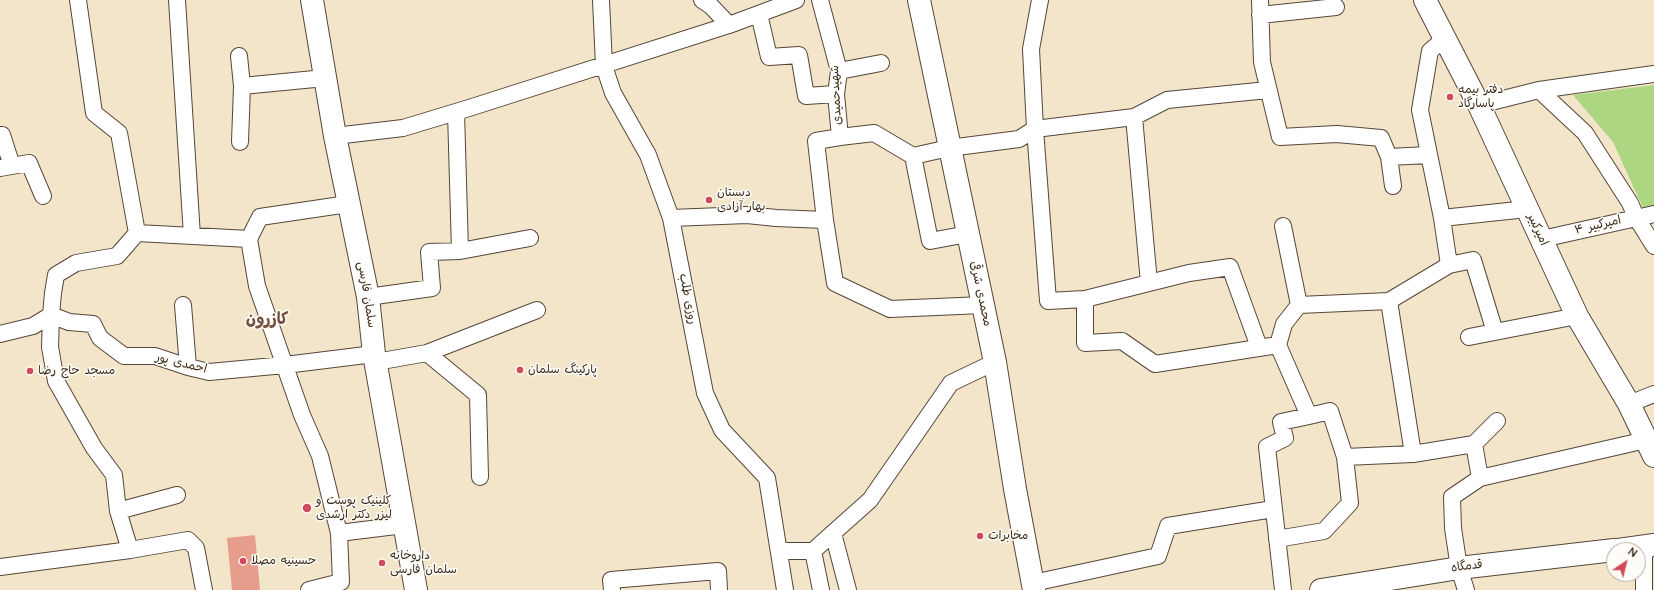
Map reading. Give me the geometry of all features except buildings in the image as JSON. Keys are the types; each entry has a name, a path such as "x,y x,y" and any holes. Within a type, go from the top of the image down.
{"main road":[{"name":"سلمان فارسی","path":"312,0 335,136 368,296 375,358 416,590"},
{"name":"محمدی شرقی","path":"919,0 995,362 1015,489 1033,587"},
{"name":"امیرکبیر","path":"1425,0 1542,239 1577,316 1629,404 1650,448"},
{"name":"قدمگاه","path":"1321,590 1459,568 1606,551"}],"street":[{"path":"78,0 94,113 119,133 137,233"},
{"path":"177,0 192,236"},
{"name":"روزی طلب","path":"601,0 604,66 614,93 648,155 671,218 705,393 722,430 767,478 784,590"},
{"path":"702,0 711,6 729,26"},
{"path":"335,136 403,128 729,26 796,0"},
{"name":"شهیدحمیدی","path":"820,0 839,72 836,94 840,136 816,141 825,220"},
{"path":"1040,0 1031,49 1035,129 1048,301 1085,299 1189,273 1230,267 1258,347"},
{"path":"1336,7 1260,7 1262,62 1280,138 1337,134 1381,138 1389,157 1393,186"},
{"path":"759,14 769,57 799,55 806,96 836,94"},
{"path":"1444,39 1430,51 1420,110 1442,218 1449,265"},
{"path":"239,56 242,86 240,142"},
{"path":"839,72 881,62"},
{"path":"1478,106 1539,90 1654,74"},
{"path":"242,86 326,78"},
{"path":"840,136 874,133 913,156 949,148 1019,139 1035,129 1134,117 1167,100 1268,90"},
{"path":"1539,90 1585,133 1630,203 1636,217 1654,246"},
{"path":"456,112 460,250"},
{"path":"1134,117 1150,283"},
{"path":"0,135 2,135 6,167 29,163 43,196"},
{"path":"1389,157 1428,155"},
{"path":"913,156 930,241 968,234"},
{"path":"309,590 342,582 339,533 320,456 302,415 257,286 249,239 260,217 348,204"},
{"path":"1442,218 1527,209"},
{"path":"671,218 747,214 776,218 825,220 835,283 890,309 983,305"},
{"name":"امیرکبیر ۴","path":"1542,239 1654,214"},
{"path":"1283,226 1299,305"},
{"path":"137,233 249,239"},
{"path":"130,550 118,511 114,475 94,448 56,381 50,347 51,315 56,275 76,263 117,256 137,233"},
{"path":"368,296 432,288 429,252 460,250 530,238"},
{"path":"1309,416 1278,345 1284,324 1299,305 1389,301 1449,265 1473,260 1495,332"},
{"path":"1085,299 1085,343 1122,341 1155,364 1278,345"},
{"path":"1389,301 1413,454"},
{"path":"183,304 188,367"},
{"name":"احمدی پور","path":"51,315 69,322 93,324 100,338 124,356 155,356 209,372 427,353 537,310"},
{"path":"0,333 33,326 51,315"},
{"path":"1470,338 1577,316"},
{"path":"427,353 478,395 480,477"},
{"path":"779,551 813,551 870,500 951,383 995,362"},
{"path":"1629,404 1654,394"},
{"path":"1277,540 1324,531 1350,503 1345,457 1330,411 1281,422 1285,438 1267,447 1273,509 1283,590"},
{"path":"1345,457 1413,454 1474,444 1497,421"},
{"path":"1474,444 1480,478"},
{"path":"1466,590 1459,568 1453,528 1452,497 1480,478 1650,448"},
{"path":"118,511 177,495"},
{"path":"1033,587 1158,556 1168,526 1273,509"},
{"path":"339,533 404,525"},
{"path":"833,533 848,590"},
{"path":"0,567 130,550 188,540 196,548 204,590"},
{"path":"1644,590 1649,546"},
{"path":"813,551 821,590"},
{"path":"612,590 611,580 718,571 719,590"}],"green space":[{"path":"1654,85 1654,206 1643,208 1613,142 1573,95"}],"place":[{"name":"دفتر بیمه پاسارگاد","path":"1450,97"},
{"name":"دبستان بهار آزادی","path":"709,200"},
{"name":"پارکینگ سلمان","path":"520,370"},
{"name":"مسجد حاج رضا","path":"30,371"},
{"name":"کلینیک پوست و لیزر دکتر ارشدی","path":"307,508"},
{"name":"مخابرات","path":"980,536"},
{"name":"حسینیه مصلا","path":"243,561"},
{"name":"داروخانه سلمان فارسی","path":"382,563"}],"district":[{"name":"کازرون","path":"267,321"}]}
